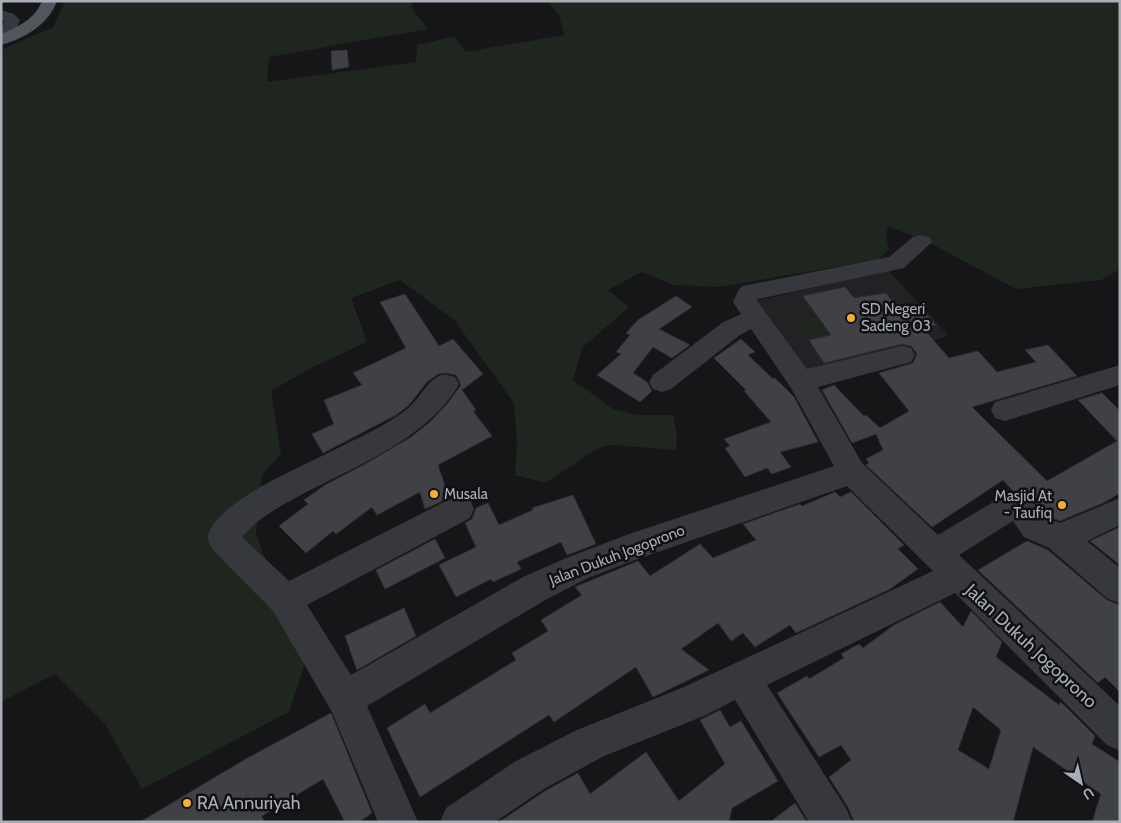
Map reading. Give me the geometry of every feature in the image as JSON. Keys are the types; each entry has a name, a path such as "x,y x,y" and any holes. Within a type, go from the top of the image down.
{"main road":[{"path":"4,39 39,18 49,7 50,1"}],"street":[{"path":"1,15 9,16 12,20 4,39"},
{"name":"Jalan Dukuh Jogoprono","path":"921,242 896,263 751,292 747,295 745,302 801,381 852,472 946,564 1115,720"},
{"path":"662,382 731,329 755,317"},
{"path":"801,381 902,355"},
{"path":"1005,410 1120,375"},
{"path":"398,822 345,699 285,600 224,540 224,535 228,529 262,501 391,434 417,417 446,384"},
{"name":"Jalan Dukuh Jogoprono","path":"345,699 535,588 576,568 852,472"},
{"name":"Jalan Dukuh Jogoprono","path":"460,822 530,775 590,743 693,702 742,678 946,564 1016,504 1019,505 1035,527 1060,538"},
{"path":"285,600 459,509"},
{"path":"1120,511 1113,516 1060,538 1120,588"},
{"path":"742,678 832,822"}],"shaded area":[{"path":"65,1 413,1 411,7 428,29 269,57 267,82 416,62 417,45 455,36 466,52 564,35 559,14 546,1 1120,1 1120,269 1101,280 1016,289 932,244 888,226 886,236 889,249 878,260 718,287 673,285 642,272 608,290 629,307 582,348 573,380 613,409 637,415 673,415 677,435 676,450 610,445 597,449 545,483 515,475 517,442 514,403 455,321 400,280 351,298 367,342 309,369 271,391 281,454 262,475 256,534 304,666 289,712 142,789 105,724 55,674 1,702 1,50 53,27"},
{"name":"SD Negeri Sadeng 03","path":"888,270 949,336 808,373 756,301"},
{"path":"855,308 867,324 806,337 795,321"}],"building":[{"path":"347,50 349,67 332,70 331,51"},
{"path":"845,287 854,298 886,293 900,312 921,308 936,325 923,328 949,358 978,351 997,372 1036,362 1025,350 1048,345 1077,376 972,407 1047,481 1117,441 1078,400 1102,393 1120,411 1120,493 1103,503 1060,521 1046,516 1030,496 1021,491 1013,491 1003,480 932,527 866,465 869,463 866,459 883,450 876,434 852,443 822,390 834,385 864,416 866,415 880,428 909,411 879,373 913,363 917,354 911,346 902,344 824,363 809,340 831,335 803,296"},
{"path":"405,294 439,346 453,339 483,374 462,390 476,410 473,411 492,436 438,465 449,498 425,509 420,492 377,515 372,507 336,534 333,531 306,553 279,526 308,504 304,500 325,485 411,437 430,422 461,385 456,375 438,374 427,382 409,405 396,415 323,453 312,434 334,424 324,400 362,385 353,373 406,348 380,302"},
{"path":"676,296 692,307 659,329 690,345 672,358 653,347 633,373 647,382 652,391 640,402 597,375 621,354 616,352 630,335 626,333 638,320"},
{"path":"741,339 755,352 748,355 794,397 818,442 780,452 791,467 772,474 767,468 745,477 725,448 730,446 724,439 771,422 744,391 746,390 714,358"},
{"path":"835,492 840,497 851,492 904,545 898,549 918,569 890,589 796,633 790,625 755,647 743,633 731,641 718,623 681,649 709,670 653,697 636,667 554,722 549,715 420,797 387,728 425,704 430,713 516,660 512,653 548,631 541,620 582,595 575,587 638,561 650,576 700,544 713,558 756,540 743,524 800,504 802,506"},
{"path":"573,495 596,544 567,555 561,542 517,562 521,569 493,582 491,579 456,597 439,565 476,547 465,523 472,519 476,508 488,503 499,525 533,510 532,508"},
{"path":"1120,527 1120,565 1090,541"},
{"path":"435,539 445,558 385,589 376,570"},
{"path":"1027,541 1048,550 1107,600 1120,605 1120,692 1105,677 1098,683 978,570"},
{"path":"940,602 963,627 971,611 1002,642 996,657 1059,705 1060,702 1064,705 1095,736 1092,744 1120,762 1120,822 1092,822 1101,794 1033,747 1013,822 854,822 848,807 829,777 851,760 841,745 819,757 777,693 807,676 809,679 844,658 841,654 859,644 863,648 894,625","holes":["973,707 1001,730 989,769 958,750"]},
{"path":"404,608 416,636 357,670 345,636"},
{"path":"720,710 730,727 741,721 778,781 732,808 729,822 499,822 545,791 578,773 590,794 646,752 679,801 725,764 700,720"},
{"path":"331,713 372,813 359,822 345,822 323,779 262,816 264,822 140,822 244,760"},
{"path":"795,803 807,822 770,822"}],"place":[{"name":"SD Negeri Sadeng 03","path":"851,318"},
{"name":"Musala","path":"434,494"},
{"name":"Masjid At - Taufiq","path":"1062,505"},
{"name":"RA Annuriyah","path":"187,803"}]}
